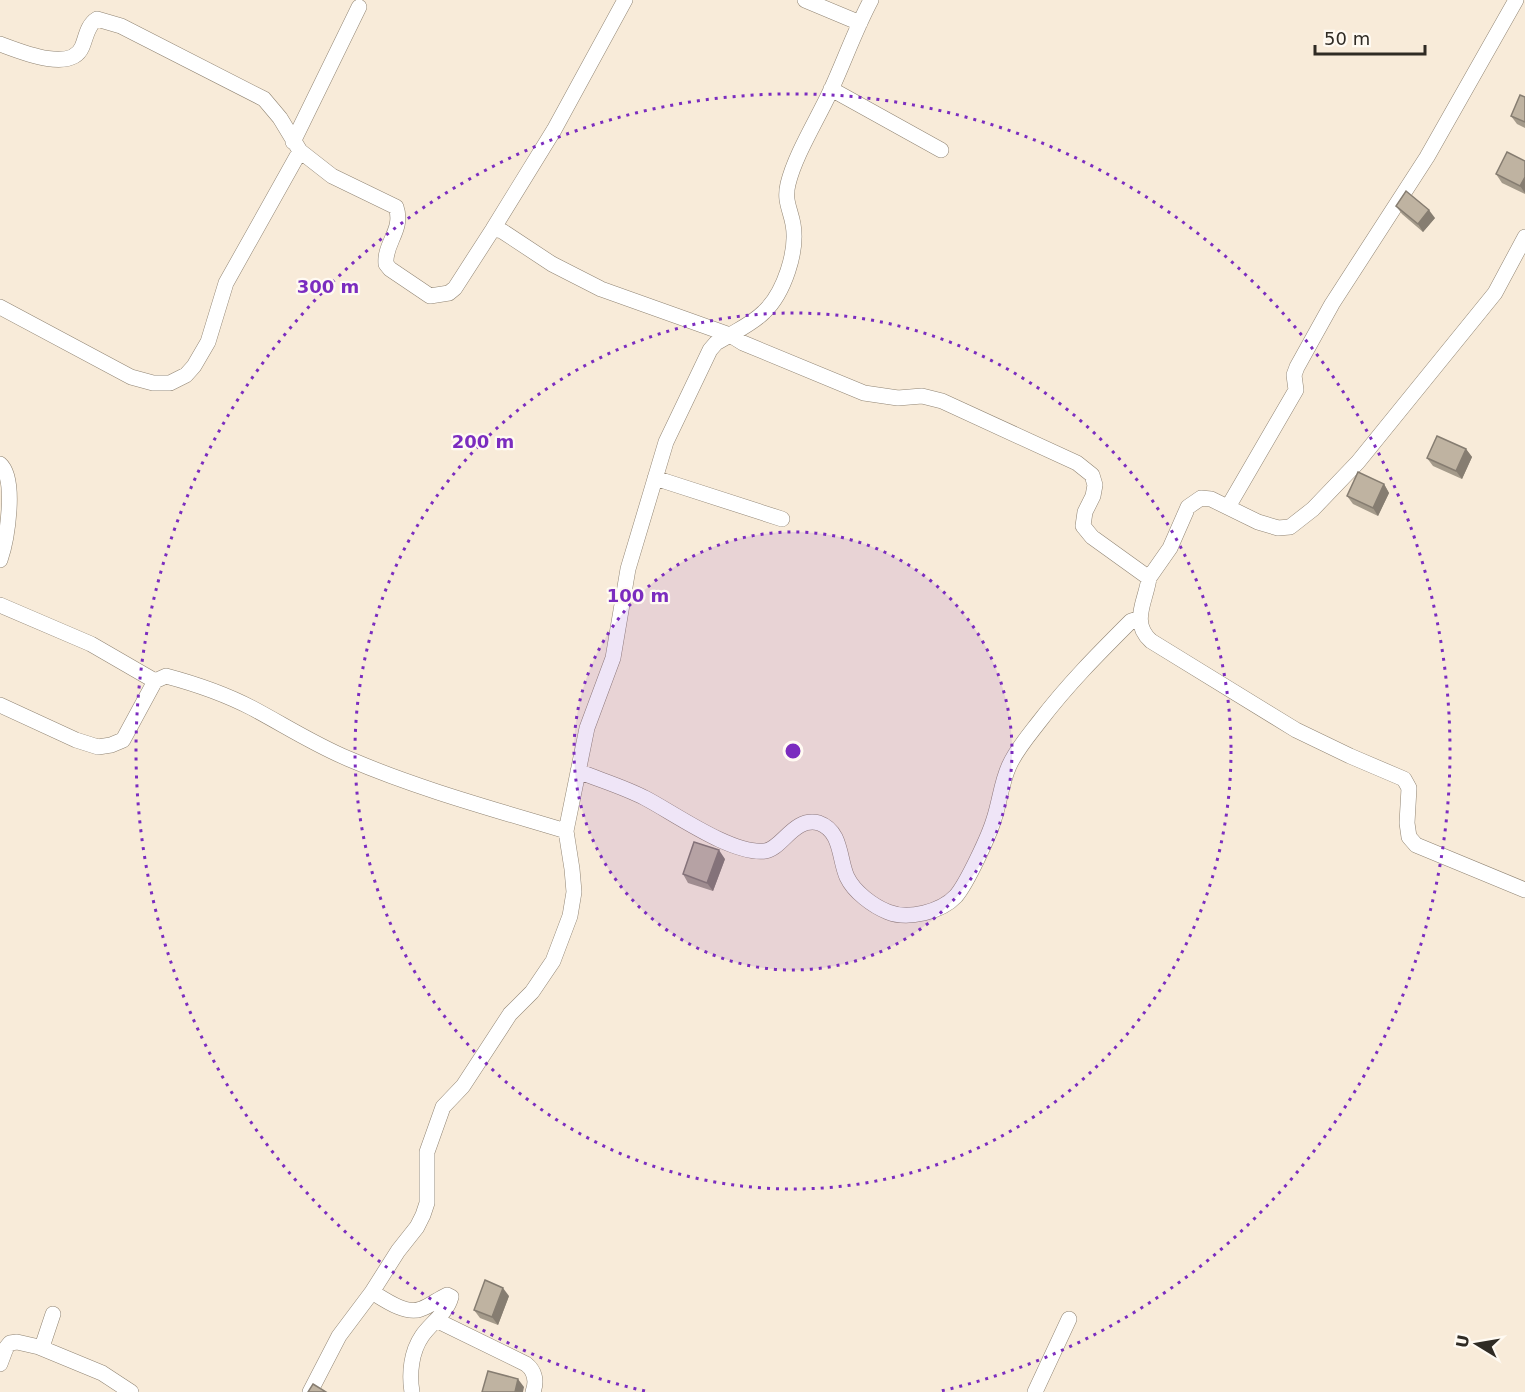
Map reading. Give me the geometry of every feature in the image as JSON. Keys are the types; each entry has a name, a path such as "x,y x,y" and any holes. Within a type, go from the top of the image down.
{"street":[{"path":"0,44 31,55 54,59 71,58 81,51 94,21 103,20 121,26 264,99 280,118 297,146 332,176 396,207 399,222 386,264 430,296 443,296 455,288 554,130 625,0"},
{"path":"805,0 860,23"},
{"path":"310,1392 339,1336 372,1292 423,1215 427,1203 427,1152 443,1107 463,1086 510,1014 532,992 553,962 570,916 574,892 566,831 587,728 613,658 628,569 666,442 710,350 716,343 751,324 766,310 791,265 794,248 793,223 787,206 788,183 871,0"},
{"path":"1228,507 1296,390 1294,375 1297,367 1332,304 1427,157 1516,0"},
{"path":"0,307 131,377 153,383 170,383 186,375 208,342 226,283 297,146 359,7"},
{"path":"831,89 941,150"},
{"path":"492,229 502,231 552,264 601,289 730,335 743,343 864,393 898,398 922,396 942,401 1077,463 1092,475 1095,485 1093,496 1084,512 1083,526 1092,537 1149,578"},
{"path":"1525,237 1495,293 1358,462 1313,509 1290,527 1278,528 1258,522 1211,499 1201,498 1188,507 1170,548 1149,578 1140,618 1144,634 1151,641 1296,730 1404,779 1409,788 1407,823 1409,837 1416,846 1525,890"},
{"path":"0,464 4,467 10,502 7,540 0,560"},
{"path":"655,478 782,519"},
{"path":"0,605 91,644 155,681"},
{"path":"578,771 644,797 682,820 743,848 765,851 773,848 785,836 806,823 825,826 833,835 842,854 846,875 860,894 888,912 901,915 928,911 954,898 964,885 994,819 1000,790 1009,765 1026,739 1068,685 1131,621 1140,618"},
{"path":"0,705 76,740 98,747 111,746 123,740 155,681 166,676 212,690 357,763 440,794 566,831"},
{"path":"372,1292 414,1312 447,1295 450,1296 449,1302 421,1337 412,1361 412,1392"},
{"path":"39,1347 43,1344 53,1314"},
{"path":"1035,1392 1069,1319"},
{"path":"436,1320 526,1364 535,1374 533,1392"},
{"path":"0,1365 6,1348 10,1343 17,1342 39,1347 102,1373 132,1392"}],"building":[{"path":"1520,95 1525,97 1525,122 1511,116"},
{"path":"1507,152 1525,161 1525,177 1520,186 1496,174"},
{"path":"1406,191 1429,210 1418,224 1396,206"},
{"path":"1437,436 1466,449 1456,471 1427,458"},
{"path":"1358,472 1384,484 1373,508 1347,496"},
{"path":"694,842 719,850 707,883 683,874"},
{"path":"485,1280 503,1288 492,1317 474,1310"},
{"path":"488,1371 518,1379 515,1392 482,1392"},
{"path":"313,1384 326,1392 308,1392"}]}
